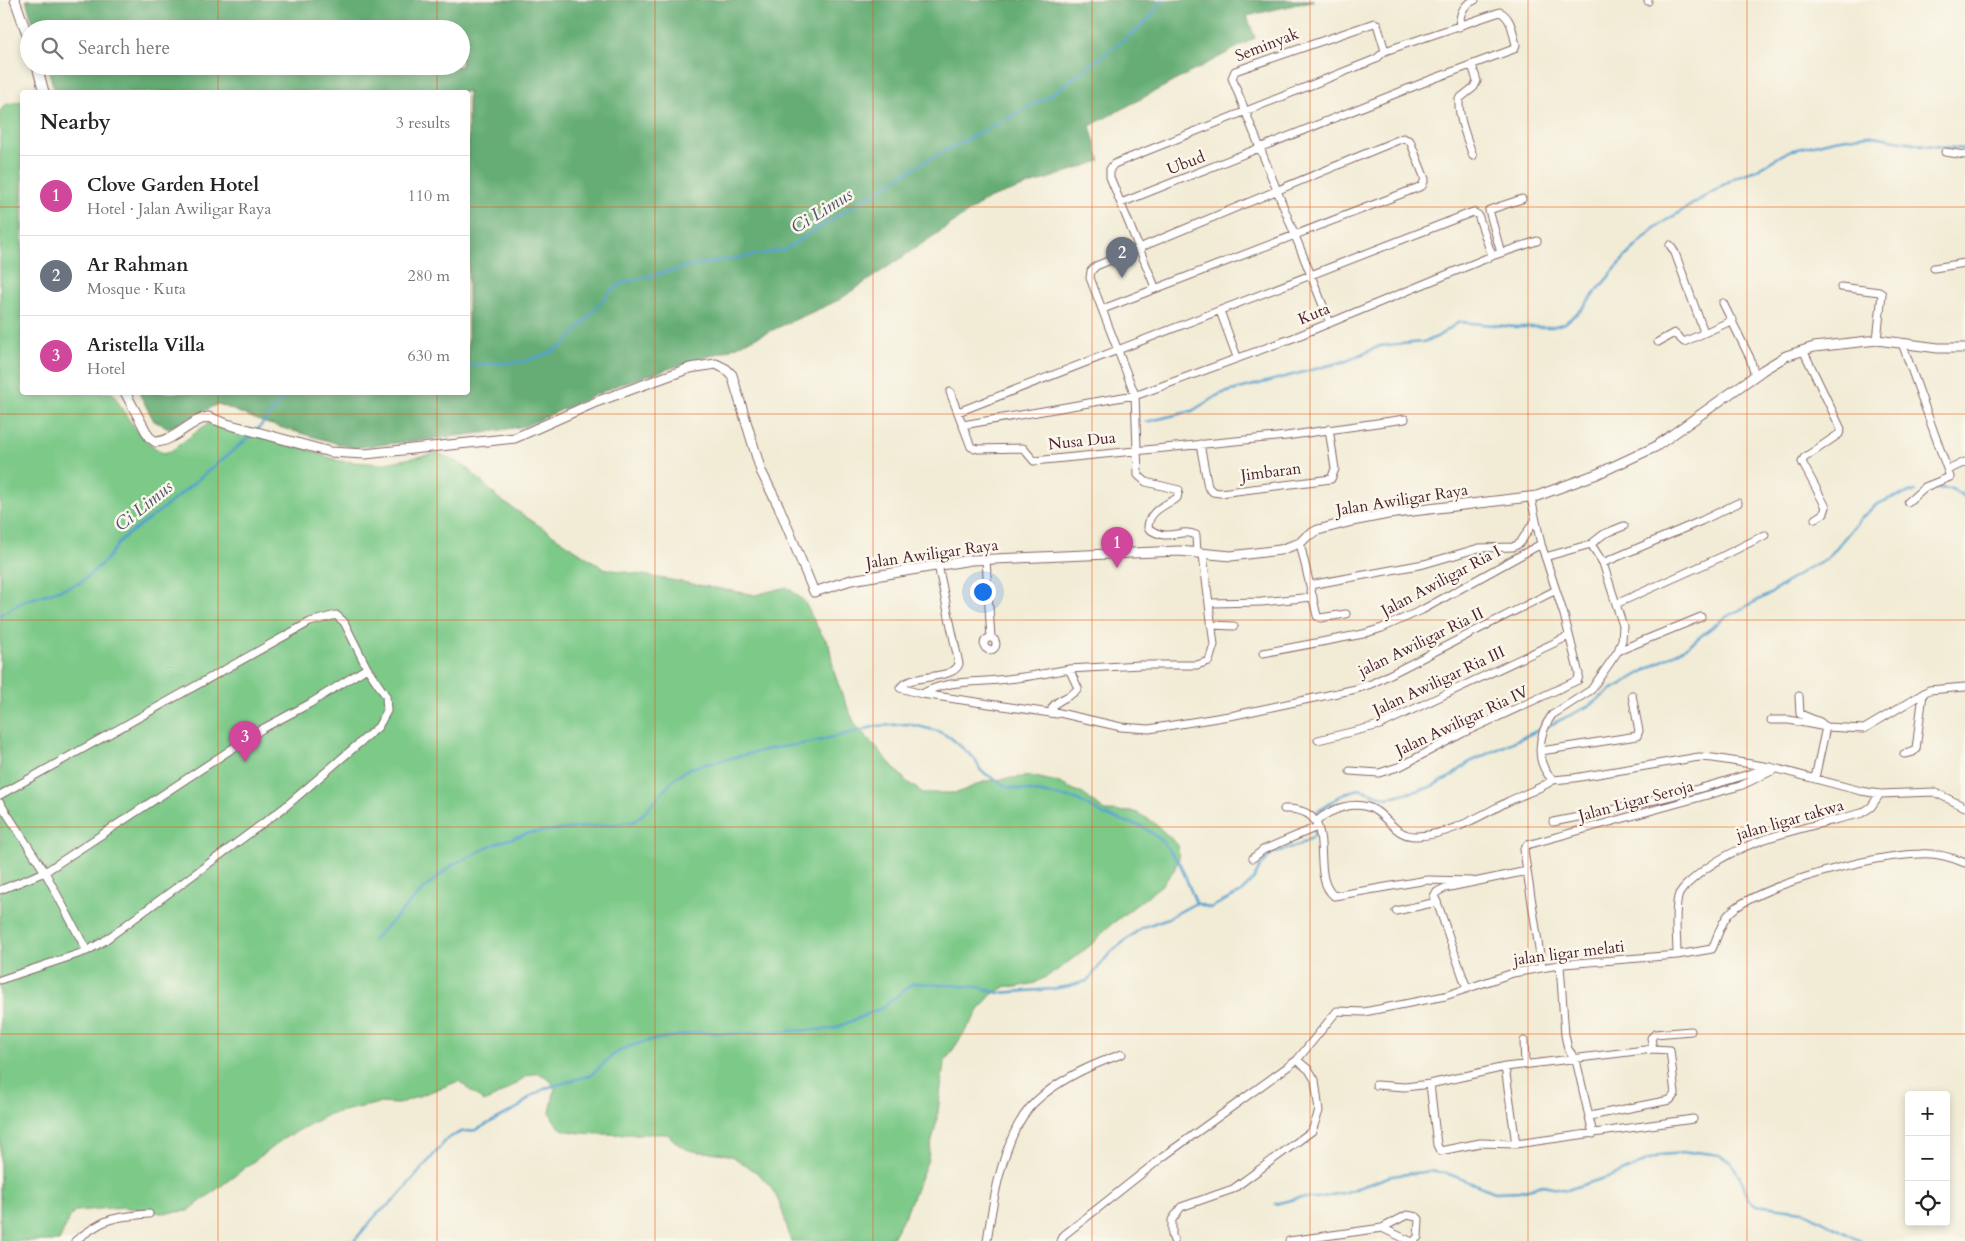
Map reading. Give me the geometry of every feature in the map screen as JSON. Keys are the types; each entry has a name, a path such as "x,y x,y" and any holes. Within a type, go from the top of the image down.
{"street":[{"path":"14,0 22,20"},
{"path":"1459,27 1460,14 1467,3 1475,0"},
{"path":"1244,111 1376,59 1385,52 1500,12 1507,18 1516,48 1260,149"},
{"name":"Seminyak","path":"1330,323 1232,78 1235,71 1369,22 1377,24 1385,52"},
{"path":"1472,65 1477,81 1474,87 1459,99 1458,106 1474,156"},
{"path":"39,75 43,90"},
{"name":"Ubud","path":"1244,111 1121,160 1110,169 1110,177 1121,203 1260,149"},
{"path":"922,694 929,690 955,684 1007,679 1069,669 1206,663 1212,658 1214,650 1210,603 1196,535 1192,533 1164,536 1148,528 1148,520 1152,513 1180,494 1175,488 1146,482 1140,478 1137,470 1135,395 1120,350 1102,308 1090,278 1091,271 1096,266 1140,246 1278,191 1403,138 1410,141 1425,179 1422,186 1102,308"},
{"path":"1945,152 1965,155"},
{"path":"1501,253 1488,210 1522,199"},
{"path":"1121,203 1155,287"},
{"path":"958,412 1220,312 1473,212 1478,215 1492,256"},
{"name":"Kuta","path":"1135,395 1330,323 1492,256 1537,241"},
{"path":"1670,245 1676,253 1704,332"},
{"path":"1934,268 1965,263"},
{"path":"1841,287 1882,294 1877,340"},
{"path":"1723,303 1750,358 1755,376"},
{"path":"1220,312 1237,357"},
{"path":"1658,342 1674,333 1684,342 1733,320"},
{"name":"Jalan Awiligar Raya","path":"127,395 149,437 156,442 162,441 185,427 208,417 226,424 330,452 365,454 514,438 576,413 596,402 690,368 716,364 726,369 732,375 761,471 779,507 814,592 852,580 938,565 986,560 1170,551 1246,555 1280,550 1300,544 1318,530 1352,521 1388,514 1531,498 1597,474 1655,447 1755,376 1786,356 1803,350 1833,344 1877,340 1938,348 1965,348"},
{"path":"1902,343 1950,477 1925,487 1908,502"},
{"path":"1803,350 1841,429 1839,434 1804,458 1802,462 1826,507 1824,513 1815,519"},
{"name":"Nusa Dua","path":"950,392 971,447 978,449 1023,448 1034,461 1137,449"},
{"name":"Nusa Dua","path":"963,425 1135,395"},
{"path":"1137,449 1200,444 1405,419"},
{"name":"Jimbaran","path":"1200,444 1208,487 1213,492 1220,492 1331,479 1335,469 1329,429"},
{"path":"1948,470 1965,462"},
{"path":"1531,498 1541,544 1569,636"},
{"path":"1602,563 1701,522 1738,503"},
{"path":"1310,585 1424,564 1479,548 1513,548 1520,543 1535,520"},
{"path":"1545,557 1591,544 1604,534 1624,526"},
{"path":"1616,604 1721,558 1765,535"},
{"path":"1300,544 1318,618 1346,614"},
{"name":"Jalan Awiligar Ria I","path":"1263,653 1363,634 1382,628 1422,610 1541,544"},
{"path":"1553,780 1543,769 1541,751 1542,732 1552,715 1592,690 1618,651 1624,632 1602,563 1591,544"},
{"path":"986,560 990,638"},
{"name":"jalan Awiligar Ria II","path":"938,565 959,664 953,671 908,682 900,688 922,694 1058,714 1136,729 1189,724 1371,684 1556,590"},
{"path":"1210,603 1261,602 1313,597"},
{"path":"0,795 310,622 336,615 344,622 367,668 386,696 386,711 378,726 285,807 203,870 88,951 0,980"},
{"path":"1618,651 1701,617"},
{"path":"1211,625 1234,626"},
{"name":"Jalan Awiligar Ria IV","path":"1350,770 1379,772 1400,766 1464,732 1576,682 1579,677 1569,636"},
{"name":"Jalan Awiligar Ria III","path":"1318,740 1380,725 1569,636"},
{"path":"0,890 45,872 262,729 367,668"},
{"path":"1058,714 1052,708 1054,705 1074,693 1078,688 1069,669"},
{"path":"1771,720 1789,720 1826,727 1864,729 1929,690 1945,687 1965,687"},
{"path":"1904,754 1913,752 1916,749 1923,694"},
{"path":"1541,751 1637,736 1638,731 1632,695"},
{"path":"1799,696 1800,714 1820,722 1826,727"},
{"path":"1815,778 1826,727"},
{"path":"1252,858 1263,850 1317,824 1335,810 1347,806 1359,806 1376,811 1403,834 1425,836 1462,825 1553,780 1699,757 1773,768 1848,788 1880,794 1934,792 1965,807"},
{"path":"1553,822 1661,800 1773,768"},
{"name":"Jalan Ligar Seroja","path":"1527,871 1524,849 1527,845 1536,841 1740,786 1773,768"},
{"name":"jalan ligar takwa","path":"1677,955 1678,897 1684,887 1704,869 1733,850 1779,834 1862,813 1871,807 1880,794"},
{"path":"0,803 45,872 88,951"},
{"path":"1284,809 1296,808 1306,813 1317,824 1321,842 1321,861 1329,892 1334,896 1427,880 1472,881"},
{"name":"jalan ligar melati","path":"1056,1241 1063,1238 1164,1156 1297,1060 1337,1011 1373,1010 1445,996 1514,973 1560,965 1677,955 1712,949 1722,925 1733,910 1769,891 1798,880 1865,862 1896,856 1934,855 1965,863"},
{"path":"1467,989 1434,896 1437,892 1472,881 1527,871 1542,968"},
{"path":"1396,911 1437,902"},
{"path":"1560,965 1565,1035 1568,1049 1576,1060 1593,1134"},
{"path":"1653,1049 1651,1038 1655,1034 1691,1031"},
{"path":"1524,1041 1525,1064"},
{"path":"1376,1085 1405,1087 1430,1084 1525,1064 1576,1060 1653,1049 1665,1048 1670,1051 1675,1086 1673,1097 1670,1100 1590,1116"},
{"path":"987,1241 993,1200 1008,1148 1034,1102 1060,1082 1095,1064 1122,1054"},
{"path":"1174,1241 1172,1220 1182,1208 1232,1189 1312,1131 1319,1111 1315,1080 1310,1070 1297,1060"},
{"path":"1505,1068 1516,1144"},
{"path":"1430,1084 1439,1150 1480,1143 1516,1144 1693,1119"},
{"path":"75,1241 105,1220 115,1217 149,1214"},
{"path":"1289,1241 1382,1228 1407,1216 1417,1217 1420,1228 1418,1238 1414,1241"},
{"path":"1382,1228 1410,1241"}],"green space":[{"path":"26,0 1315,0 1247,16 1255,38 1090,126 1100,161 988,199 839,300 726,351 620,384 525,426 483,433 353,448 265,423 218,404 169,428 154,421 140,395 470,395 470,90 54,90 50,75 470,75 470,20 32,20"},
{"path":"20,101 20,395 114,395 128,419 140,434 163,453 171,451 207,424 217,425 232,432 252,436 277,438 339,461 381,464 438,453 466,467 499,499 603,568 755,595 787,587 804,601 820,632 829,644 834,672 855,724 906,781 923,793 957,793 986,781 1031,776 1057,782 1083,794 1105,811 1135,812 1152,821 1178,845 1179,858 1174,870 1163,884 1108,927 1091,945 1056,971 1035,983 1017,987 1007,986 991,995 982,1006 944,1063 937,1120 927,1162 906,1213 890,1241 791,1241 781,1207 771,1188 755,1172 736,1159 731,1156 683,1148 668,1134 596,1134 562,1129 556,1124 550,1113 555,1087 548,1079 536,1074 524,1078 484,1102 459,1081 398,1104 380,1103 329,1114 283,1139 188,1211 161,1213 123,1207 76,1211 69,1218 59,1241 0,1241 0,111 5,105"}],"waterway":[{"name":"Ci Limus","path":"470,365 522,362 552,352 565,344 611,291 624,282 700,264 784,250 917,166 1049,96 1132,34 1149,19 1163,0"},
{"path":"1146,422 1192,411 1220,394 1346,361 1380,346 1423,342 1437,337 1459,322 1516,327 1552,327 1565,323 1580,311 1626,256 1656,227 1736,177 1756,170 1789,151 1834,140 1868,135 1924,145 1965,149"},
{"name":"Ci Limus","path":"257,430 286,395"},
{"name":"Ci Limus","path":"0,615 22,602 80,583 105,561 122,539 165,507 253,434"},
{"path":"1931,488 1952,489 1965,497"},
{"path":"1548,726 1589,706 1611,690 1688,646 1724,618 1770,594 1806,569 1827,559 1861,518 1876,505 1891,498 1916,491"},
{"path":"373,940 424,889 452,865 497,843 528,833 633,822 644,813 677,776 690,768 769,749 814,742 877,726 909,724 938,731 951,738 974,758 981,771 1007,787 1076,799 1104,815 1143,827 1161,840 1180,864 1196,903 1210,908 1240,893 1253,880 1262,864 1273,853 1300,845 1314,836 1315,831 1311,819 1315,813 1345,793 1359,789 1387,798 1428,788 1452,776 1468,763 1543,728"},
{"path":"354,1241 377,1214 395,1200 448,1138 461,1132 476,1130 519,1107 531,1096 546,1088 591,1075 613,1055 625,1048 647,1041 700,1032 728,1034 833,1029 882,1008 913,983 979,987 999,993 1069,986 1087,981 1111,952 1141,928 1168,918 1196,903"},
{"path":"1275,1204 1298,1198 1317,1198 1347,1192 1391,1176 1432,1171 1446,1173 1495,1192 1520,1191 1543,1185 1567,1190 1620,1173 1660,1155 1697,1152 1719,1155 1731,1162 1743,1183 1748,1199 1756,1205 1803,1211 1861,1241"}],"place":[{"name":"Ar Rahman","path":"1122,278"},
{"name":"Clove Garden Hotel","path":"1117,568"},
{"name":"Aristella Villa","path":"245,762"}]}
